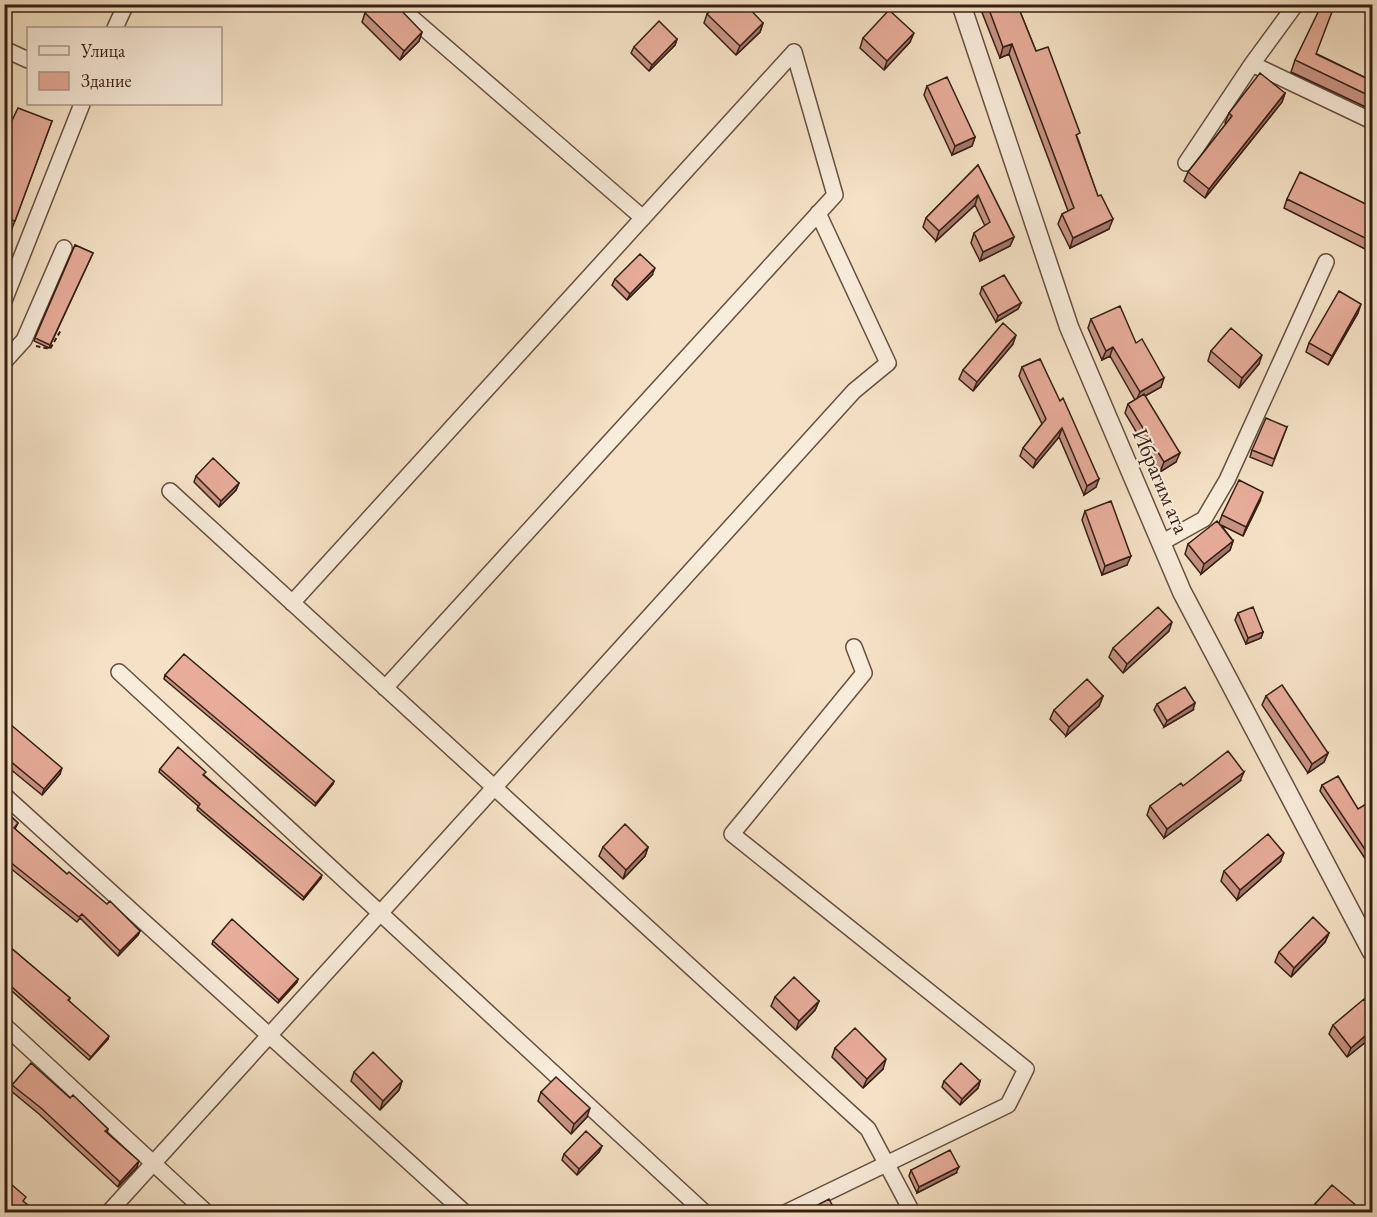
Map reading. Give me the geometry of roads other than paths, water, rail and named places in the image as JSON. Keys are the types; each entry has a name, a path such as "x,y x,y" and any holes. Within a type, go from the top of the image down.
{"street":[{"path":"115,27 126,4"},
{"path":"396,4 643,218"},
{"name":"Ибрагим ата","path":"961,4 1069,327 1182,592 1372,952"},
{"path":"1186,163 1252,64 1296,4"},
{"path":"4,49 27,60"},
{"path":"292,603 794,52 835,195 385,688"},
{"path":"1252,64 1372,121"},
{"path":"4,301 82,105"},
{"path":"109,1212 854,391 888,363 818,213"},
{"path":"4,362 24,340 64,248"},
{"path":"1161,543 1204,519 1227,480 1326,262"},
{"path":"170,491 868,1129 912,1212"},
{"path":"787,1212 1008,1105 1026,1069 732,834 864,673 854,647"},
{"path":"118,672 704,1212"},
{"path":"4,795 464,1212"},
{"path":"4,1025 206,1212"}]}
